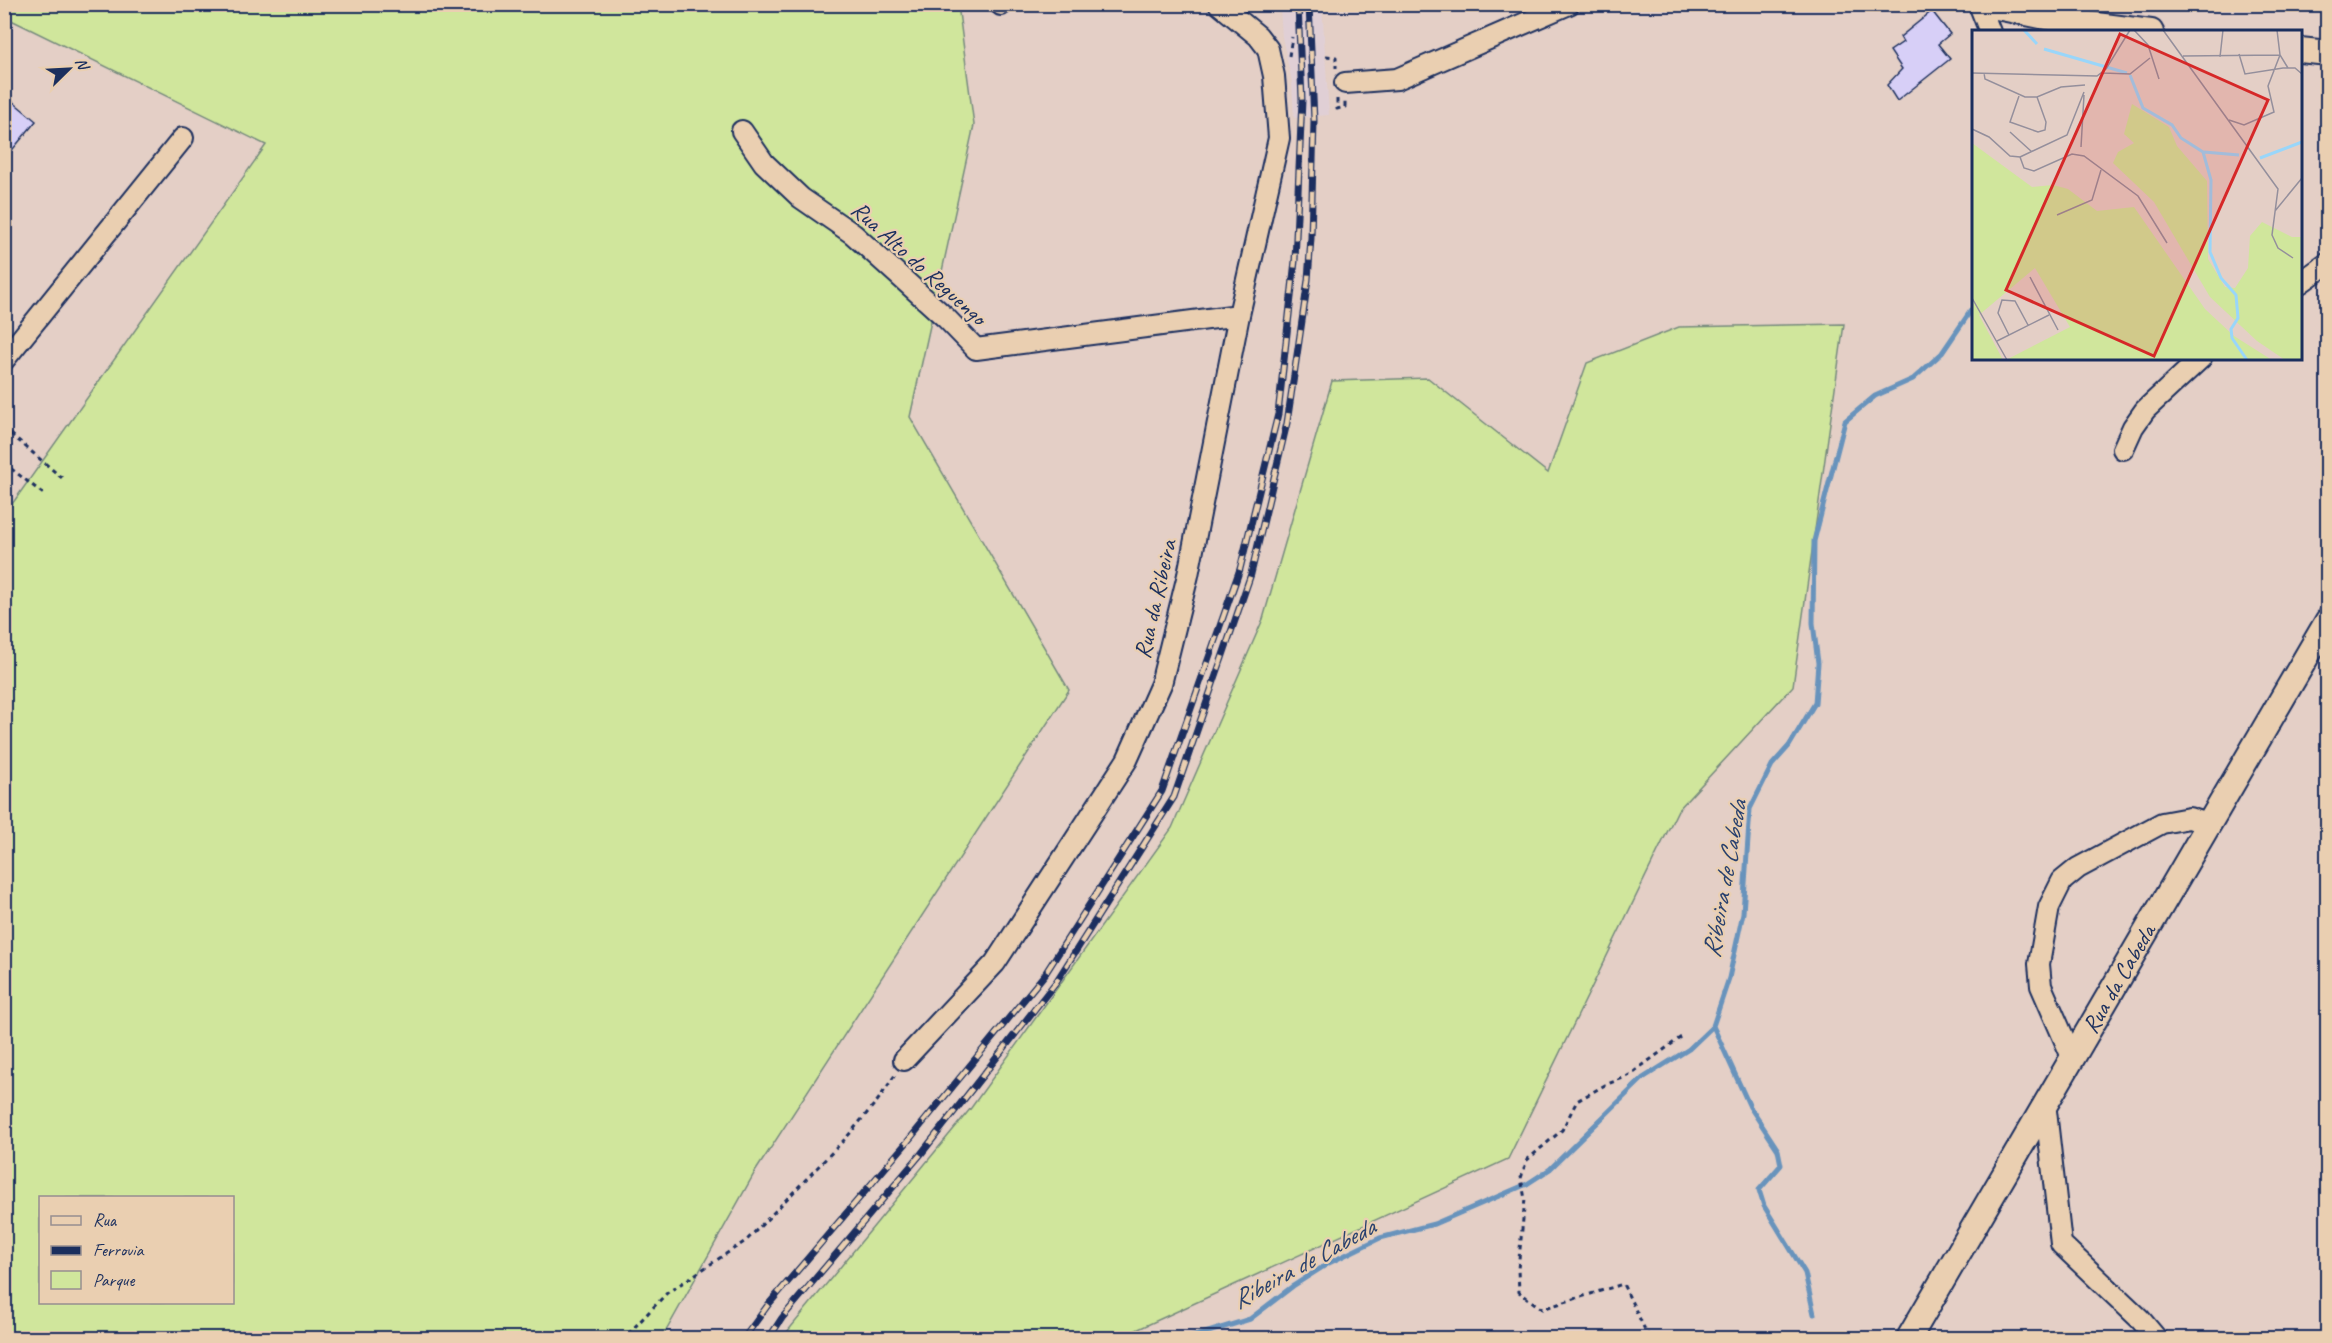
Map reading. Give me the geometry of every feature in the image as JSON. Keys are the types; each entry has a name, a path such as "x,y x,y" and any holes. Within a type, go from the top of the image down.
{"main road":[{"path":"1981,4 2038,17 2135,30"},
{"path":"2302,50 2328,53"},
{"name":"Rua da Cabeda","path":"1909,1338 2328,620"}],"street":[{"name":"Rua da Ribeira","path":"904,1060 995,963 1127,760 1161,684 1188,575 1239,315 1279,138 1274,76 1268,49 1258,36 1219,4"},
{"path":"1345,83 1397,79 1569,4"},
{"path":"1981,4 1989,30"},
{"name":"Rua Alto do Reguengo","path":"742,131 764,163 801,198 854,234 946,318 976,349 1239,315"},
{"path":"4,360 183,138"},
{"path":"2302,282 2328,263"},
{"path":"2123,449 2133,427 2145,410 2199,360"},
{"path":"2072,1057 2041,986 2039,964 2049,907 2062,881 2078,868 2162,823 2189,818 2208,824"},
{"path":"2045,1102 2061,1244 2140,1319 2156,1338"}],"path":[{"path":"4,428 62,478"},
{"path":"4,463 46,496"},
{"path":"1649,1338 1623,1284 1542,1309 1520,1292 1518,1269 1524,1194 1521,1178 1527,1160 1562,1130 1577,1101 1605,1085 1628,1076 1684,1035"},
{"path":"620,1338 630,1332 667,1293 747,1240 846,1138 878,1100 904,1060"}],"shaded area":[{"path":"1280,5 1322,5 1329,115 1294,118 1292,82 1282,37"}],"green space":[{"path":"5,5 958,5 974,125 910,417 1069,690 755,1172 662,1338 5,1338 5,514 266,145 5,17"},
{"path":"1844,324 1793,686 1678,810 1508,1159 1119,1338 782,1338 971,1108 1172,828 1263,619 1332,381 1428,378 1548,473 1587,363 1679,327"}],"building":[{"path":"1932,11 1950,34 1938,44 1950,59 1897,101 1887,85 1902,69 1890,51 1903,42 1900,37"},
{"path":"12,101 36,121 4,160 4,110"}],"waterway":[{"name":"Ribeira de Cabeda","path":"1189,1338 1250,1319 1293,1286 1329,1263 1380,1238 1434,1224 1527,1184 1550,1169 1643,1078 1689,1049 1713,1026 1729,978 1743,913 1750,809 1772,765 1789,746 1815,703 1818,663 1813,623 1814,541 1845,421 1875,396 1913,379 1942,353 1972,309"},
{"path":"1713,1026 1750,1107 1778,1150 1781,1165 1759,1190 1764,1206 1805,1273 1814,1314"}],"railway":[{"path":"744,1338 768,1305 908,1141 1045,974 1162,791 1240,569 1278,414 1295,261 1302,100 1298,4"},
{"path":"769,1338 782,1318 921,1154 1056,982 1174,797 1251,574 1287,423 1308,280 1311,238 1314,121 1309,4"}]}
